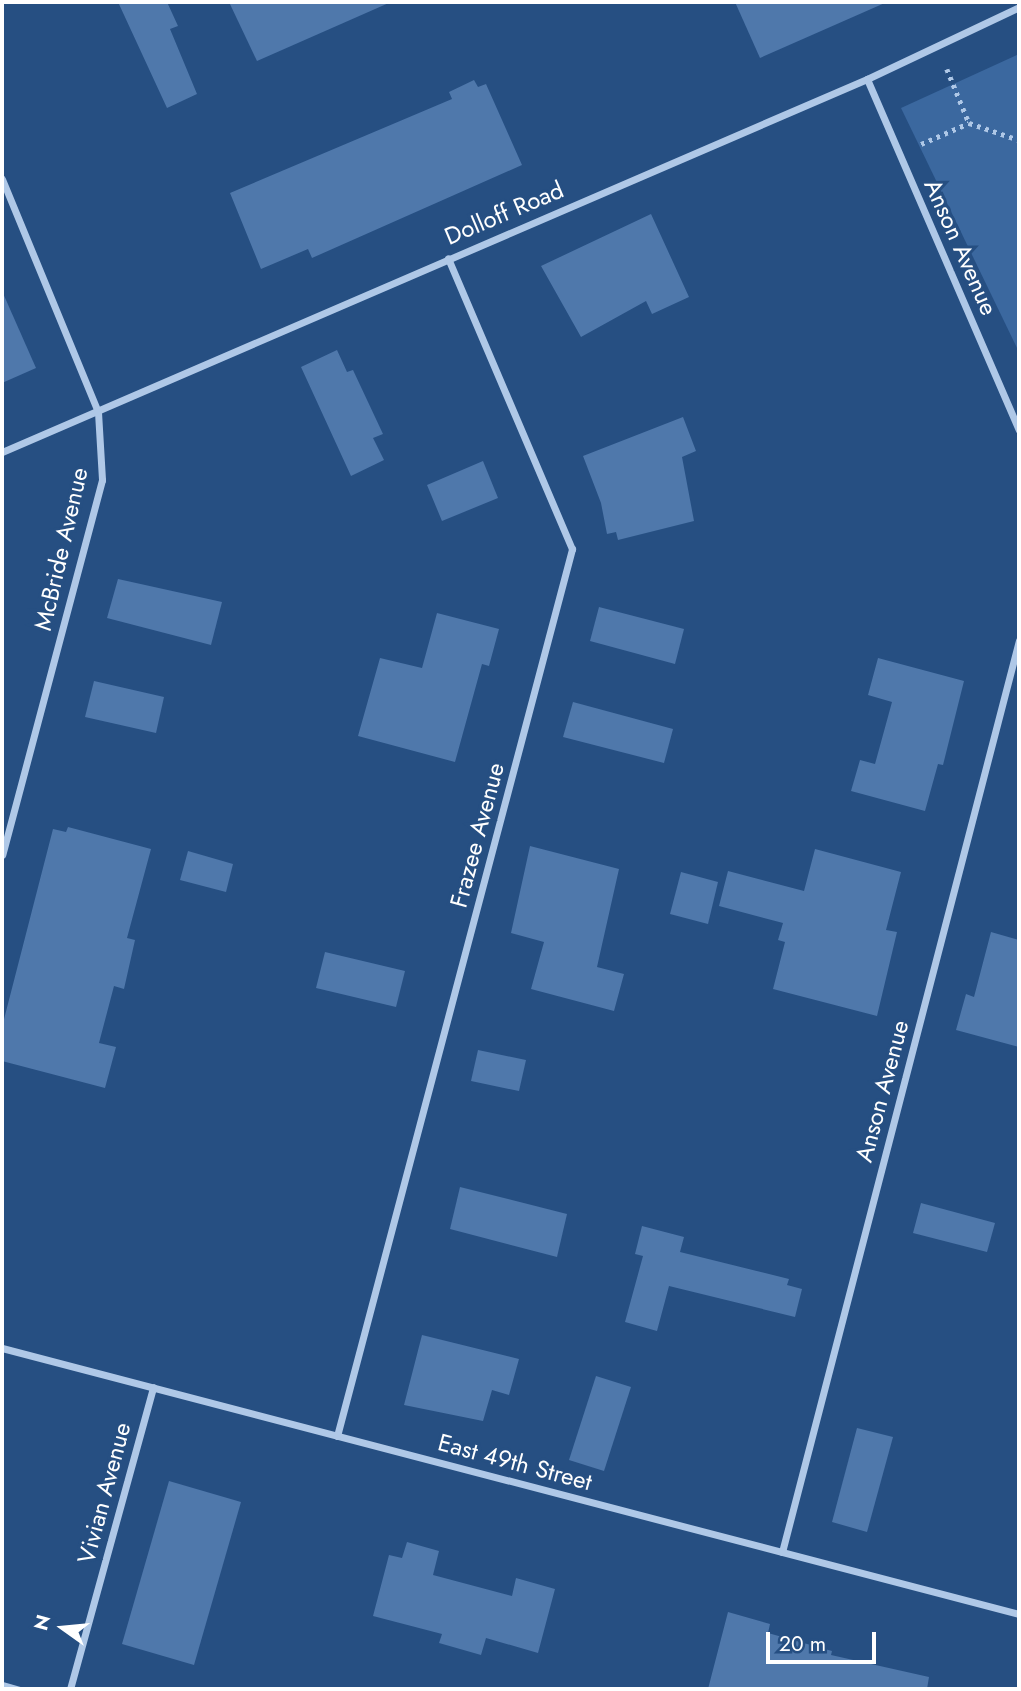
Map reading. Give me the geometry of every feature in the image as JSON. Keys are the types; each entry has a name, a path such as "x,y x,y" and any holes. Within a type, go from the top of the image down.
{"street":[{"name":"Dolloff Road","path":"2,452 867,79 1019,7"},
{"name":"Anson Avenue","path":"867,79 1019,430"},
{"name":"McBride Avenue","path":"2,179 98,412 102,480 2,855"},
{"name":"Frazee Avenue","path":"337,1436 572,549 448,258"},
{"name":"Anson Avenue","path":"782,1552 1019,640"},
{"name":"East 49th Street","path":"2,1348 1019,1614"},
{"name":"Vivian Avenue","path":"70,1689 153,1387"}],"lane":[{"path":"2,1684 20,1689"}],"path":[{"path":"947,69 969,123"},
{"path":"921,144 969,123 1019,140"}],"shaded area":[{"path":"1019,54 1019,352 901,108"}],"building":[{"path":"118,2 167,2 178,26 170,29 197,94 167,108"},
{"path":"229,2 391,2 257,61"},
{"path":"735,2 887,2 760,58"},
{"path":"474,80 478,87 486,84 522,165 312,258 308,249 261,269 230,193 452,99 449,92"},
{"path":"651,214 689,297 652,314 646,301 581,337 541,266"},
{"path":"2,291 36,368 2,383"},
{"path":"337,350 347,372 353,370 383,434 373,438 384,460 351,476 301,367"},
{"path":"683,417 696,451 682,457 694,521 618,540 616,532 607,534 601,503 583,456"},
{"path":"483,461 498,498 442,521 427,485"},
{"path":"118,579 222,602 211,645 107,618"},
{"path":"599,607 684,629 675,664 590,641"},
{"path":"437,613 499,629 489,666 482,664 455,762 358,736 380,658 422,668"},
{"path":"878,658 964,681 943,765 938,764 925,811 851,791 860,760 875,764 892,702 868,695"},
{"path":"94,681 164,697 156,733 85,717"},
{"path":"573,702 673,729 664,763 563,737"},
{"path":"68,827 151,849 127,938 135,940 124,989 114,986 99,1043 116,1047 105,1088 2,1061 2,1027 53,829 66,832"},
{"path":"530,846 619,869 597,967 624,974 614,1011 531,989 544,942 511,933"},
{"path":"815,849 901,872 886,930 897,932 877,1016 773,989 785,942 778,940 783,923 719,906 728,871 804,891"},
{"path":"188,851 233,864 226,892 180,880"},
{"path":"681,872 718,882 708,924 670,914"},
{"path":"991,932 1019,940 1019,1047 956,1030 966,994 974,997"},
{"path":"325,952 405,971 396,1007 316,988"},
{"path":"478,1050 526,1060 519,1091 471,1081"},
{"path":"460,1187 567,1214 557,1257 450,1229"},
{"path":"921,1203 995,1223 987,1252 913,1233"},
{"path":"642,1226 684,1237 680,1252 789,1279 787,1285 802,1289 795,1317 669,1286 657,1331 625,1322 643,1256 635,1254"},
{"path":"422,1335 519,1359 509,1395 492,1390 483,1421 404,1405"},
{"path":"596,1376 631,1387 604,1471 569,1460"},
{"path":"857,1428 893,1437 867,1532 832,1522"},
{"path":"169,1481 241,1502 194,1665 122,1644"},
{"path":"407,1542 439,1551 433,1575 512,1596 516,1578 555,1589 538,1653 486,1638 481,1655 439,1643 442,1634 373,1616 389,1555 402,1558"},
{"path":"728,1612 770,1624 768,1633 832,1651 831,1655 929,1677 927,1689 708,1689"}]}
